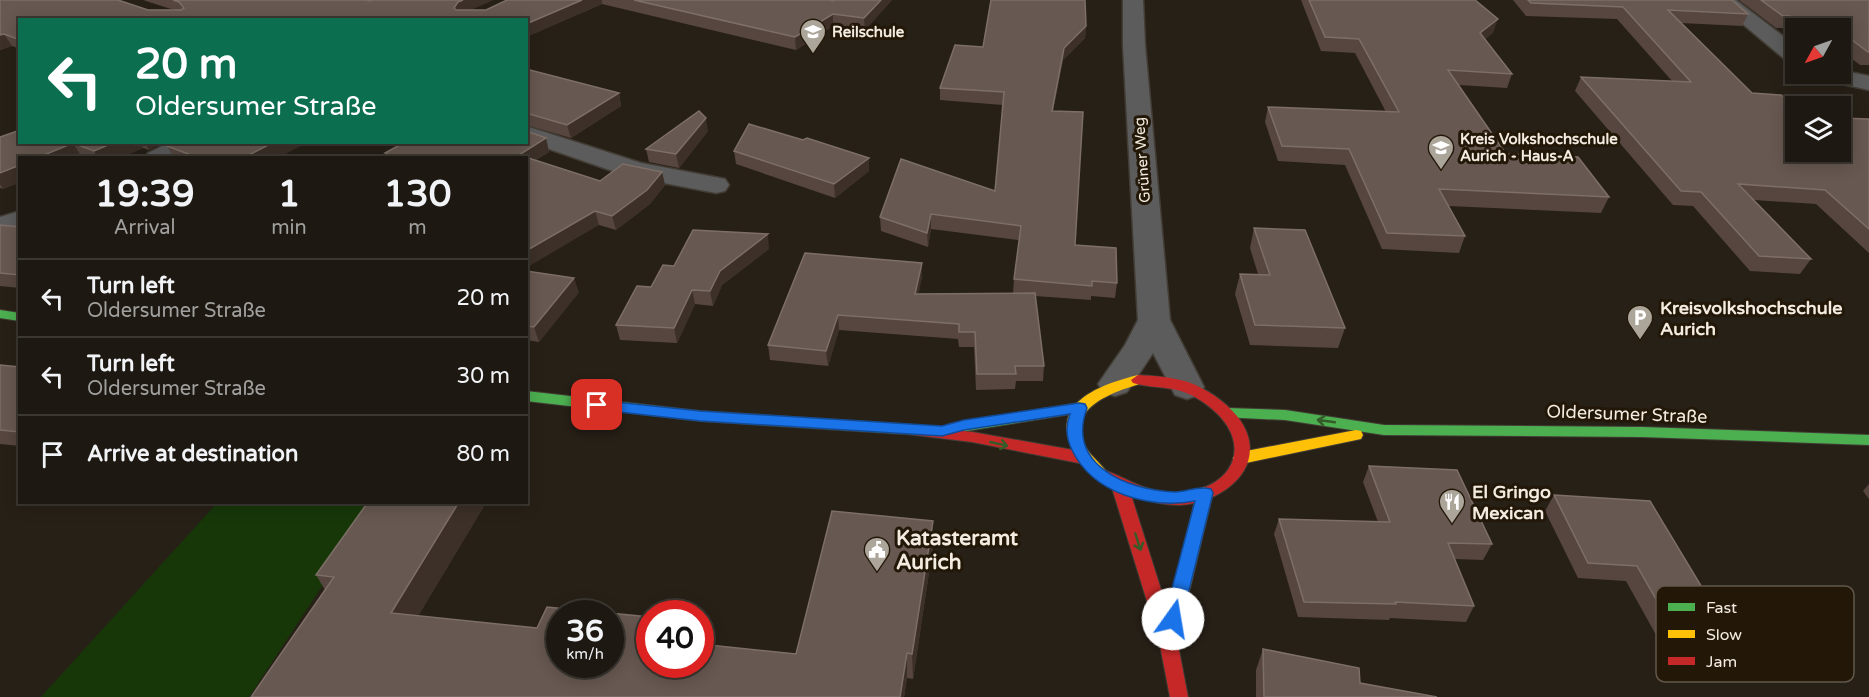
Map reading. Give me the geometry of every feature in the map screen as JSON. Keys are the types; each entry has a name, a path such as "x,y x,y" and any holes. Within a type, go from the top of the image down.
{"main road":[{"path":"0,314 18,317"},
{"path":"1146,380 1187,387 1209,398 1227,413 1237,427 1242,443 1241,458 1235,472 1222,484 1205,493 1178,498 1148,496 1120,487 1099,474 1084,458 1075,441 1074,423 1079,408 1094,393 1114,384 1146,380"},
{"path":"528,396 700,416 942,431 1015,447 1084,458"},
{"path":"942,431 964,425 1079,408"},
{"name":"Oldersumer Straße","path":"1227,413 1285,416 1384,430 1631,432 1869,440"},
{"name":"Oldersumer Straße","path":"1241,458 1384,430"},
{"path":"1120,487 1168,640 1179,697"},
{"path":"1168,640 1205,493"}],"street":[{"name":"Grüner Weg","path":"1133,0 1134,45 1154,320 1187,387"},
{"path":"1724,0 1785,48"},
{"path":"1851,79 1869,83"},
{"path":"528,134 636,170 716,185"},
{"path":"161,156 187,144"},
{"path":"0,227 18,220"},
{"path":"1114,384 1140,348 1154,320"}],"green space":[{"path":"216,504 376,504 249,697 41,697"}],"building":[{"path":"0,0 118,0 148,10 181,10 184,8 179,2 173,0 463,0 458,2 454,8 456,10 486,10 507,0 582,0 528,23 528,18 18,18 18,39 4,34 0,35"},
{"path":"634,0 881,0 864,18 833,14 795,37"},
{"path":"991,0 1085,0 1086,26 1064,48 1052,111 1083,112 1075,245 1116,248 1117,283 1092,281 1092,286 1014,279 1021,226 931,214 927,233 880,217 901,159 995,191 1004,92 940,88 955,45 983,47"},
{"path":"1309,0 1475,0 1498,19 1480,33 1512,74 1448,70 1506,154 1578,157 1609,197 1439,189 1465,236 1387,233 1349,149 1282,146 1268,107 1399,112 1359,39 1325,37"},
{"path":"1528,0 1732,0 1748,14 1668,10 1752,93 1781,95 1785,98 1785,162 1851,162 1851,118 1869,119 1869,229 1825,190 1738,184 1811,259 1759,256 1701,192 1681,191 1581,77 1691,82 1623,7 1531,3"},
{"path":"1761,0 1869,0 1869,52 1851,39 1851,18 1783,16"},
{"path":"528,70 619,93 567,125 528,114"},
{"path":"699,111 706,118 676,154 646,149"},
{"path":"749,124 803,140 807,138 869,158 834,184 734,151"},
{"path":"18,131 18,144 71,144 42,156 18,156 18,166 0,173 0,137"},
{"path":"528,132 546,138 519,155 522,156 393,156 385,153 401,144 528,144"},
{"path":"76,144 110,144 94,151"},
{"path":"174,144 270,144 247,156 194,156 167,146"},
{"path":"528,158 600,181 623,164 662,172 647,190 612,216 595,211 528,250"},
{"path":"0,225 18,227 18,275 0,273"},
{"path":"1254,228 1305,230 1345,328 1255,325 1240,274 1270,275"},
{"path":"693,230 768,234 720,271 710,291 692,290 674,328 616,325 637,286 651,287 663,265 674,266"},
{"path":"805,253 922,263 915,294 1035,293 1044,366 1015,366 1016,374 977,374 975,332 959,332 959,324 838,315 826,351 768,345"},
{"path":"528,271 574,278 534,327 528,326"},
{"path":"0,365 18,367 18,432 0,430"},
{"path":"1369,466 1457,470 1492,544 1448,543 1474,606 1395,602 1396,604 1304,602 1279,519 1390,522"},
{"path":"1554,495 1650,501 1701,586 1656,586 1656,599 1637,566 1588,563"},
{"name":"Katasteramt Aurich","path":"367,504 458,504 391,613 537,628 546,609 546,678 624,678 624,614 636,616 636,678 714,678 714,645 796,654 832,511 933,521 912,654 907,653 900,697 251,697 334,577 316,575"},
{"path":"1263,649 1359,668 1360,683 1437,697 1264,697"}],"traffic: fast":[{"path":"0,314 18,317"},
{"path":"528,396 700,416 904,429"},
{"path":"954,428 1079,408"},
{"path":"1227,413 1285,415 1384,430 1642,432 1869,440"}],"traffic: slow":[{"path":"1101,475 1084,458 1075,442 1073,427 1077,414 1086,402 1100,393 1138,380"},
{"path":"1241,458 1356,435"},
{"path":"1169,638 1205,493"}],"traffic: jam":[{"path":"1101,475 1147,495 1180,499 1212,491 1226,481 1241,462 1243,447 1240,435 1235,424 1217,404 1184,386 1138,380"},
{"path":"904,429 972,437 1084,458"},
{"path":"1120,487 1168,640 1179,697"}],"place":[{"name":"Reilschule","path":"813,55"},
{"name":"Kreis Volkshochschule Aurich - Haus-A","path":"1441,171"},
{"name":"Kreisvolkshochschule Aurich","path":"1640,341"},
{"name":"El Gringo Mexican","path":"1452,525"},
{"name":"Katasteramt Aurich","path":"877,573"}],"route":[{"path":"597,405 700,416 778,419 942,431 964,425 1079,408 1074,423 1075,441 1084,458 1099,474 1120,487 1148,496 1178,498 1205,493 1173,619"}]}
